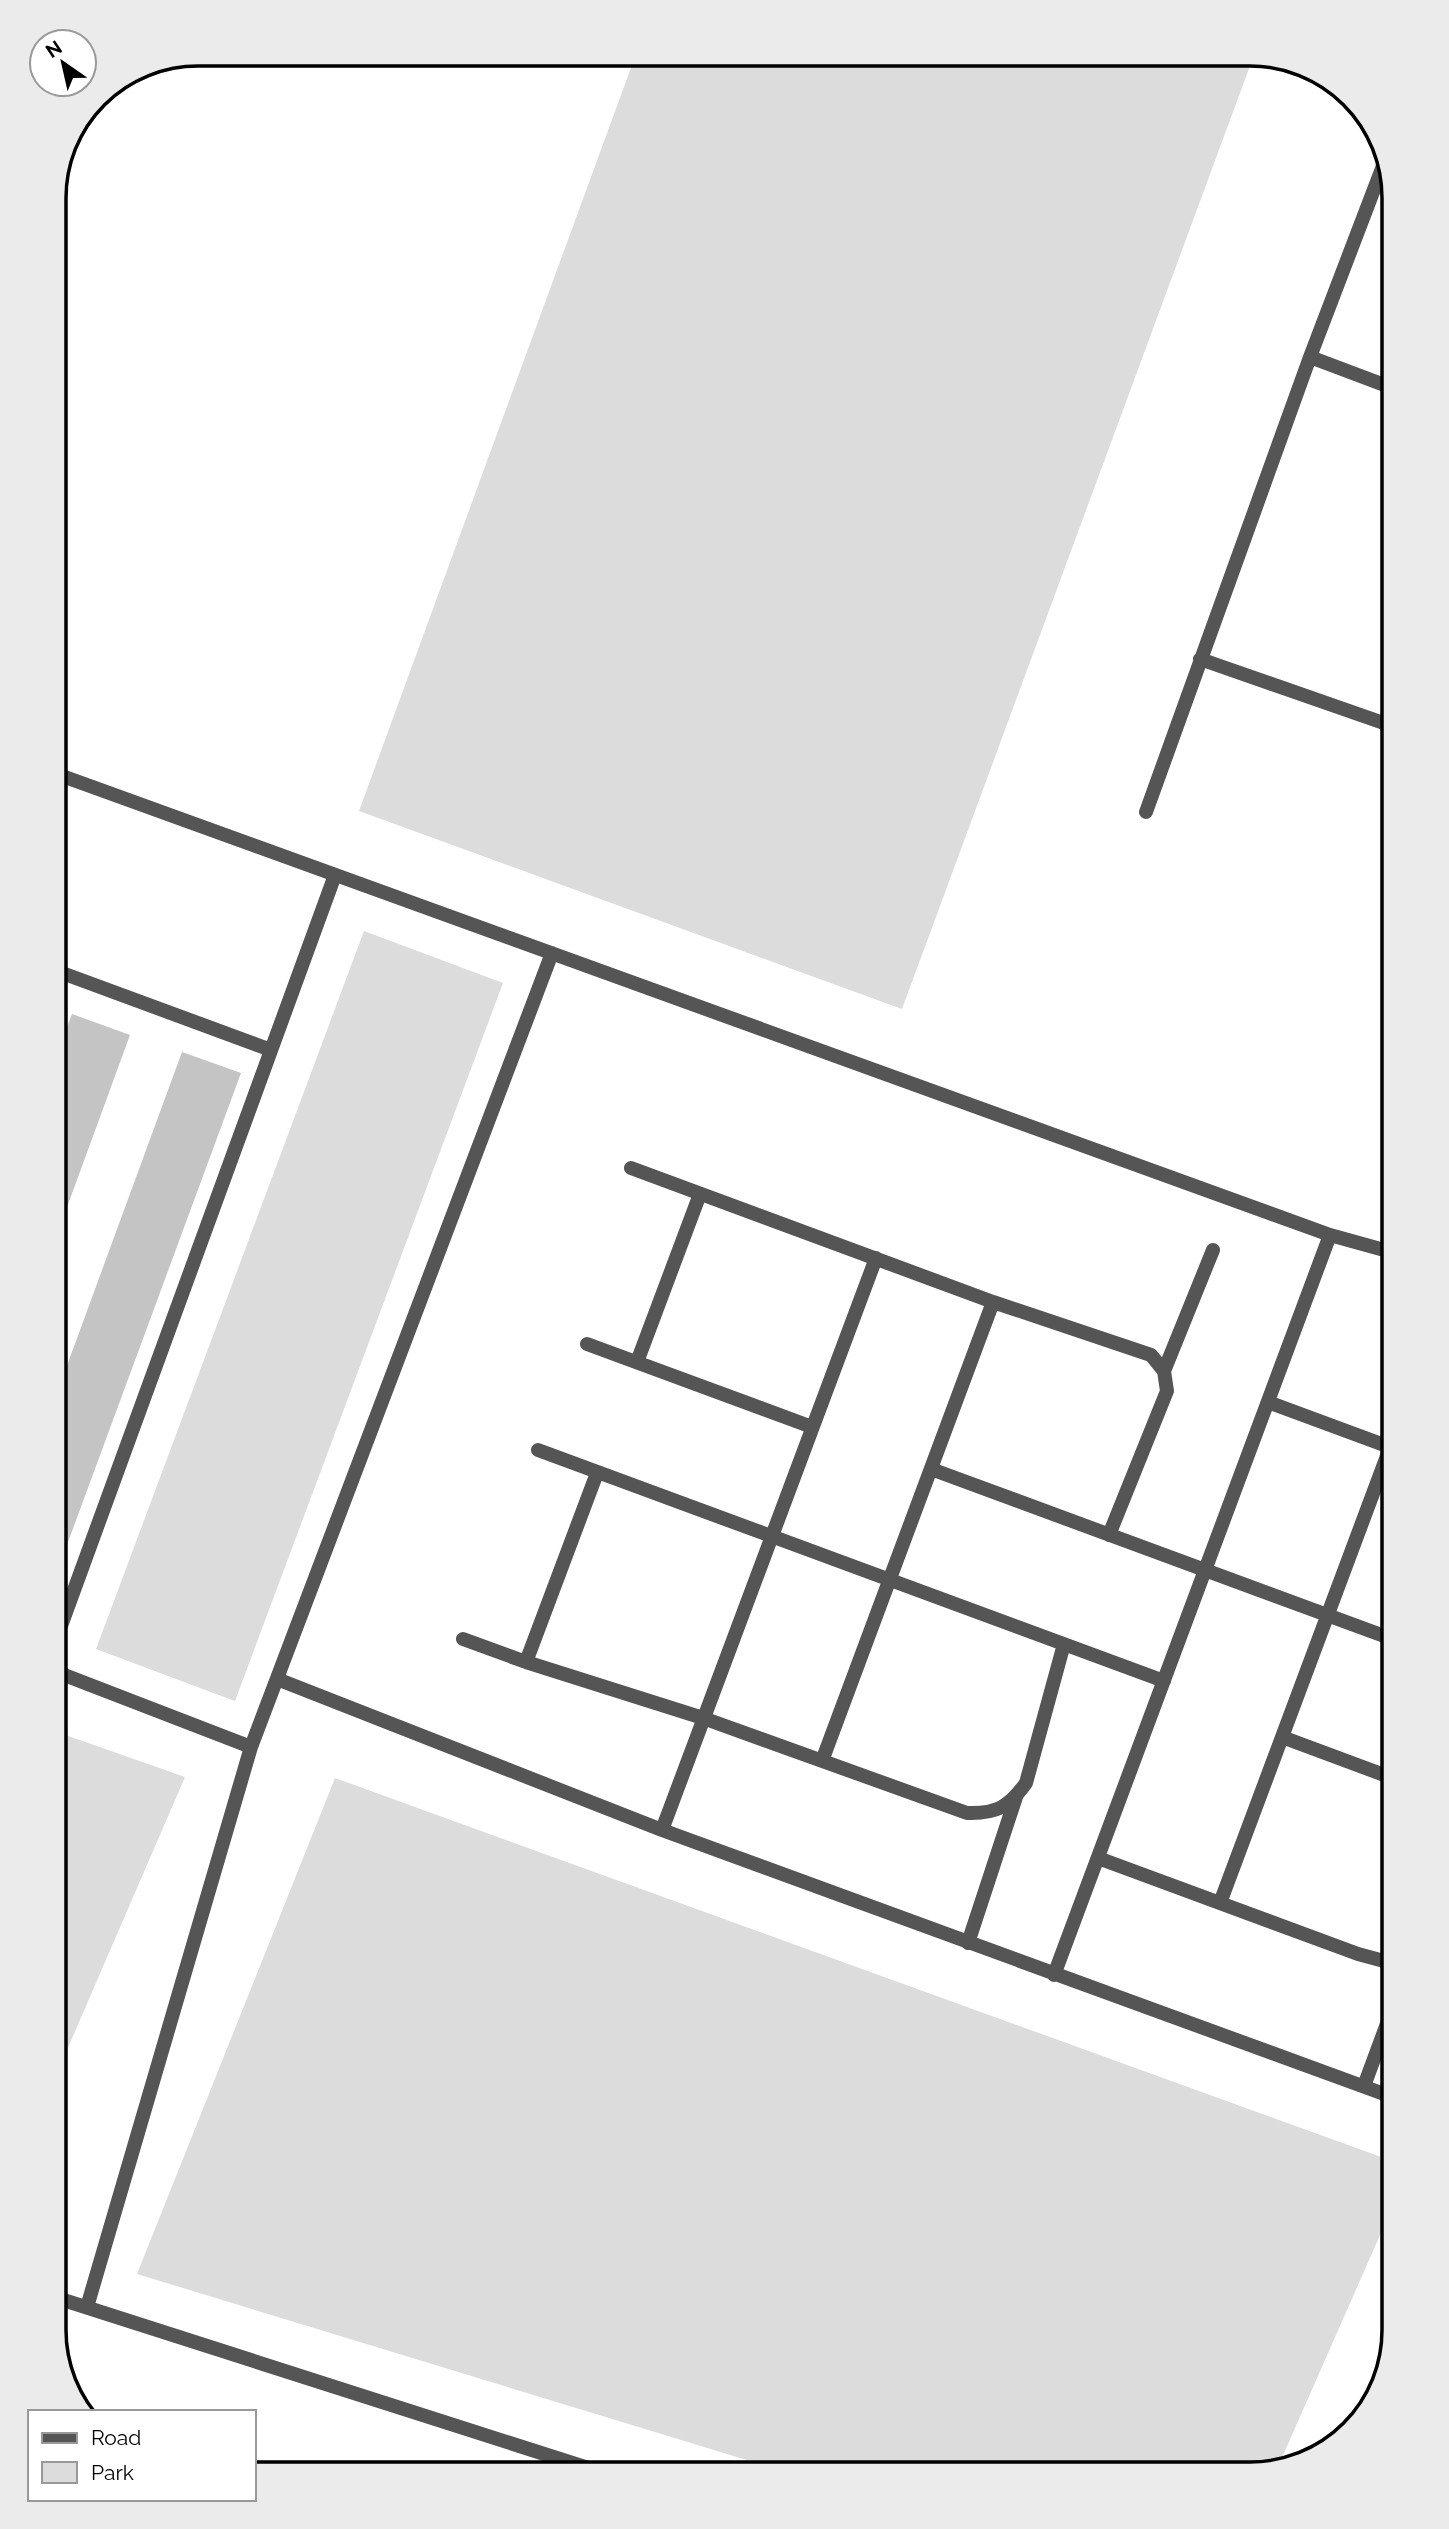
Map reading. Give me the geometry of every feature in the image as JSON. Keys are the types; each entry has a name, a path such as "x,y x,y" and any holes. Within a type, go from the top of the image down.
{"street":[{"path":"1146,811 1380,172"},
{"path":"1310,357 1382,384"},
{"path":"1200,659 1382,722"},
{"path":"67,778 1330,1235 1382,1249"},
{"path":"66,1611 335,875"},
{"path":"87,2307 251,1747 552,953"},
{"path":"67,975 271,1050"},
{"path":"631,1168 993,1302 1151,1355 1164,1371 1167,1391 1109,1535"},
{"path":"637,1362 700,1194"},
{"path":"1054,1975 1330,1235"},
{"path":"1164,1371 1213,1250"},
{"path":"662,1830 876,1258"},
{"path":"822,1761 993,1302"},
{"path":"587,1344 813,1427"},
{"path":"1268,1402 1382,1444"},
{"path":"538,1450 1164,1681"},
{"path":"930,1469 1382,1635"},
{"path":"526,1662 597,1473"},
{"path":"1220,1903 1382,1476"},
{"path":"463,1639 526,1662 703,1718 967,1813 986,1814 1000,1809 1016,1797"},
{"path":"968,1943 1016,1797 1026,1783 1064,1644"},
{"path":"66,1676 251,1747"},
{"path":"277,1679 662,1830 1382,2093"},
{"path":"1282,1737 1382,1774"},
{"path":"1098,1858 1382,1960"},
{"path":"1364,2086 1382,2037"},
{"path":"66,2301 572,2462"}],"green space":[{"path":"631,67 1250,67 902,1009 359,811"},
{"path":"364,931 503,983 235,1701 96,1649"},
{"path":"66,1735 185,1777 66,2052"},
{"path":"335,1778 1382,2157 1382,2231 1282,2459 1268,2461 753,2462 137,2274"}],"building":[{"path":"72,1014 130,1035 67,1209 67,1028"},
{"path":"182,1052 241,1073 66,1546 66,1367"}]}
